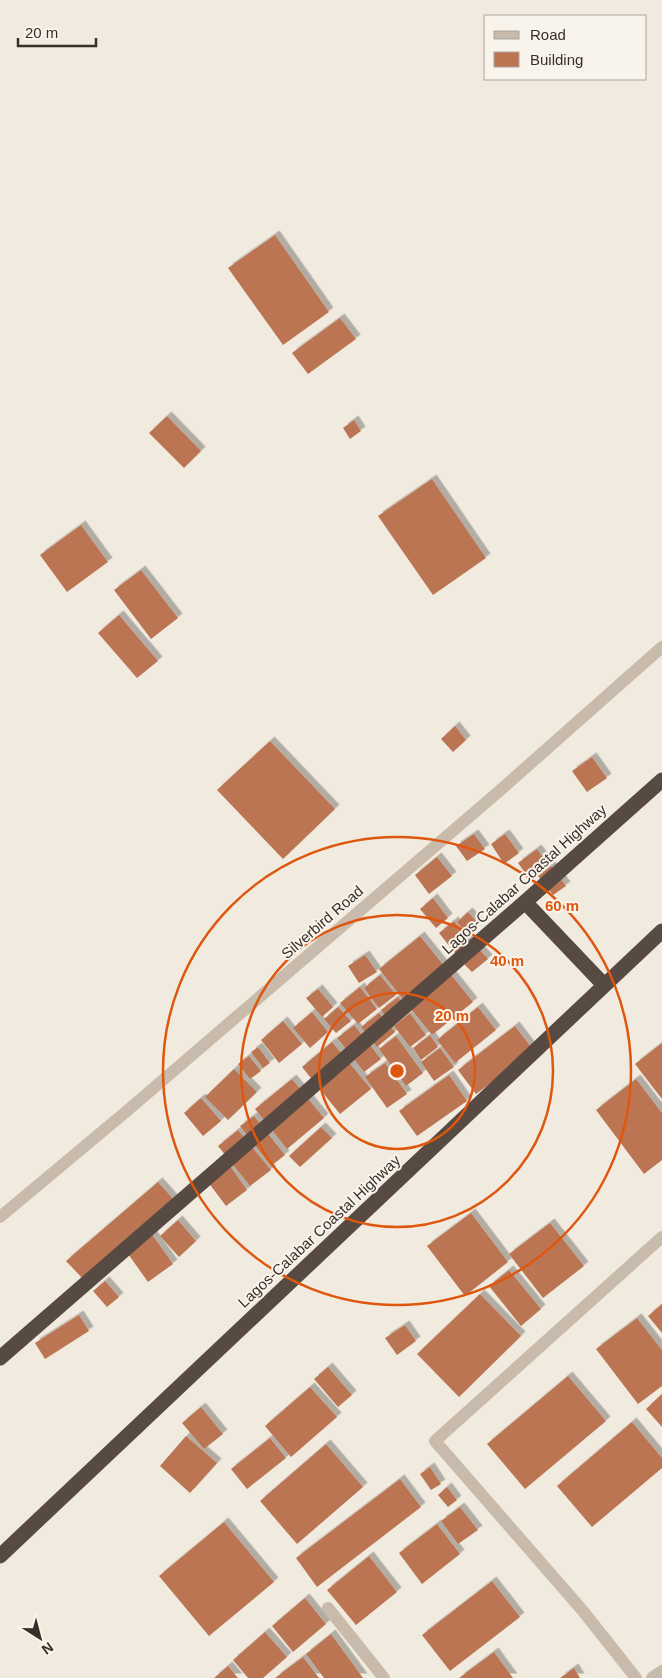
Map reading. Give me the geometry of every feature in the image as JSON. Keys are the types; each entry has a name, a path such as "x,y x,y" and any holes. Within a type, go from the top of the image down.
{"highway":[{"name":"Lagos-Calabar Coastal Highway","path":"0,1358 525,902 662,780"},
{"path":"525,902 604,985"},
{"name":"Lagos-Calabar Coastal Highway","path":"0,1556 662,931"}],"street":[{"name":"Silverbird Road","path":"0,1217 497,793 662,647"},
{"path":"636,1678 582,1610 435,1441 662,1236"},
{"path":"328,1608 384,1678"},
{"path":"652,1678 662,1671"}],"building":[{"path":"275,235 329,312 283,345 228,268"},
{"path":"340,318 356,339 308,374 292,353"},
{"path":"167,416 201,451 184,468 149,433"},
{"path":"354,420 361,431 350,439 343,428"},
{"path":"432,479 486,558 433,595 378,516"},
{"path":"81,525 108,562 67,592 40,555"},
{"path":"141,570 178,618 151,639 114,590"},
{"path":"119,615 158,661 137,678 98,633"},
{"path":"455,726 466,740 453,752 441,739"},
{"path":"270,741 335,809 283,859 217,790"},
{"path":"592,757 607,778 587,792 572,771"},
{"path":"474,834 485,849 467,861 456,846"},
{"path":"505,834 519,853 504,864 491,844"},
{"path":"537,849 547,863 528,877 518,863"},
{"path":"437,857 452,876 429,894 415,875"},
{"path":"551,866 566,886 553,895 538,876"},
{"path":"433,898 448,918 436,928 420,909"},
{"path":"468,912 478,923 466,933 457,922"},
{"path":"454,921 474,946 459,958 439,933"},
{"path":"420,936 473,1002 432,1035 379,969"},
{"path":"478,948 488,959 472,972 462,962"},
{"path":"365,955 377,972 359,983 348,966"},
{"path":"380,975 396,995 379,1008 364,988"},
{"path":"360,987 377,1009 358,1024 340,1003"},
{"path":"318,989 333,1007 322,1017 306,998"},
{"path":"398,997 409,1011 392,1025 381,1010"},
{"path":"338,1007 351,1021 336,1033 324,1019"},
{"path":"478,1007 496,1030 455,1063 437,1040"},
{"path":"312,1012 328,1032 310,1048 293,1028"},
{"path":"379,1013 395,1032 377,1047 361,1027"},
{"path":"410,1013 426,1035 410,1047 394,1026"},
{"path":"283,1021 302,1044 279,1063 261,1040"},
{"path":"354,1025 381,1059 364,1072 337,1038"},
{"path":"515,1026 534,1051 476,1094 458,1070"},
{"path":"430,1035 438,1047 421,1060 413,1048"},
{"path":"396,1036 423,1073 406,1086 379,1049"},
{"path":"332,1042 371,1089 340,1114 302,1067"},
{"path":"662,1043 662,1099 635,1064"},
{"path":"258,1047 270,1063 263,1068 251,1052"},
{"path":"440,1048 454,1067 434,1081 421,1062"},
{"path":"249,1056 261,1071 250,1079 238,1064"},
{"path":"385,1063 407,1094 387,1108 365,1077"},
{"path":"234,1069 257,1092 228,1120 205,1097"},
{"path":"449,1075 467,1101 417,1136 399,1111"},
{"path":"292,1079 324,1118 287,1149 255,1109"},
{"path":"636,1079 662,1113 662,1160 644,1174 596,1110"},
{"path":"201,1098 221,1121 203,1136 184,1113"},
{"path":"254,1116 285,1155 271,1166 240,1126"},
{"path":"321,1127 332,1138 300,1167 289,1156"},
{"path":"238,1130 271,1170 250,1186 218,1146"},
{"path":"230,1166 247,1190 226,1206 208,1182"},
{"path":"158,1182 176,1202 85,1281 66,1261"},
{"path":"471,1213 508,1262 465,1296 427,1246"},
{"path":"178,1220 196,1241 179,1257 160,1236"},
{"path":"550,1223 584,1266 543,1298 509,1254"},
{"path":"151,1233 173,1264 148,1282 126,1251"},
{"path":"509,1270 541,1309 521,1326 489,1286"},
{"path":"105,1281 119,1297 107,1307 93,1291"},
{"path":"480,1294 521,1336 459,1397 417,1354"},
{"path":"662,1304 662,1333 648,1316"},
{"path":"79,1315 89,1331 45,1359 35,1343"},
{"path":"637,1318 662,1350 662,1386 638,1404 596,1349"},
{"path":"405,1325 416,1341 397,1355 385,1338"},
{"path":"328,1367 352,1395 338,1407 314,1379"},
{"path":"568,1376 606,1421 525,1489 487,1444"},
{"path":"310,1387 337,1417 291,1457 265,1426"},
{"path":"662,1394 662,1427 646,1409"},
{"path":"201,1407 223,1434 204,1449 182,1423"},
{"path":"632,1422 662,1458 662,1468 592,1527 557,1486"},
{"path":"186,1436 217,1463 190,1493 160,1466"},
{"path":"270,1438 286,1458 247,1489 231,1469"},
{"path":"326,1444 363,1487 297,1544 260,1501"},
{"path":"430,1467 441,1484 431,1490 420,1474"},
{"path":"400,1479 421,1507 317,1587 296,1558"},
{"path":"447,1487 457,1500 448,1507 438,1495"},
{"path":"460,1507 478,1530 458,1544 441,1521"},
{"path":"224,1522 274,1582 209,1636 159,1576"},
{"path":"437,1524 460,1554 422,1584 399,1553"},
{"path":"369,1556 397,1592 356,1625 327,1590"},
{"path":"492,1581 520,1617 450,1671 422,1635"},
{"path":"305,1598 326,1624 293,1652 272,1626"},
{"path":"265,1632 287,1657 263,1678 248,1678 233,1660"},
{"path":"331,1634 363,1678 324,1678 306,1654"},
{"path":"494,1652 513,1678 459,1678"},
{"path":"303,1657 319,1678 275,1678"},
{"path":"228,1666 238,1678 214,1678"},
{"path":"574,1668 580,1678 560,1678"}]}
